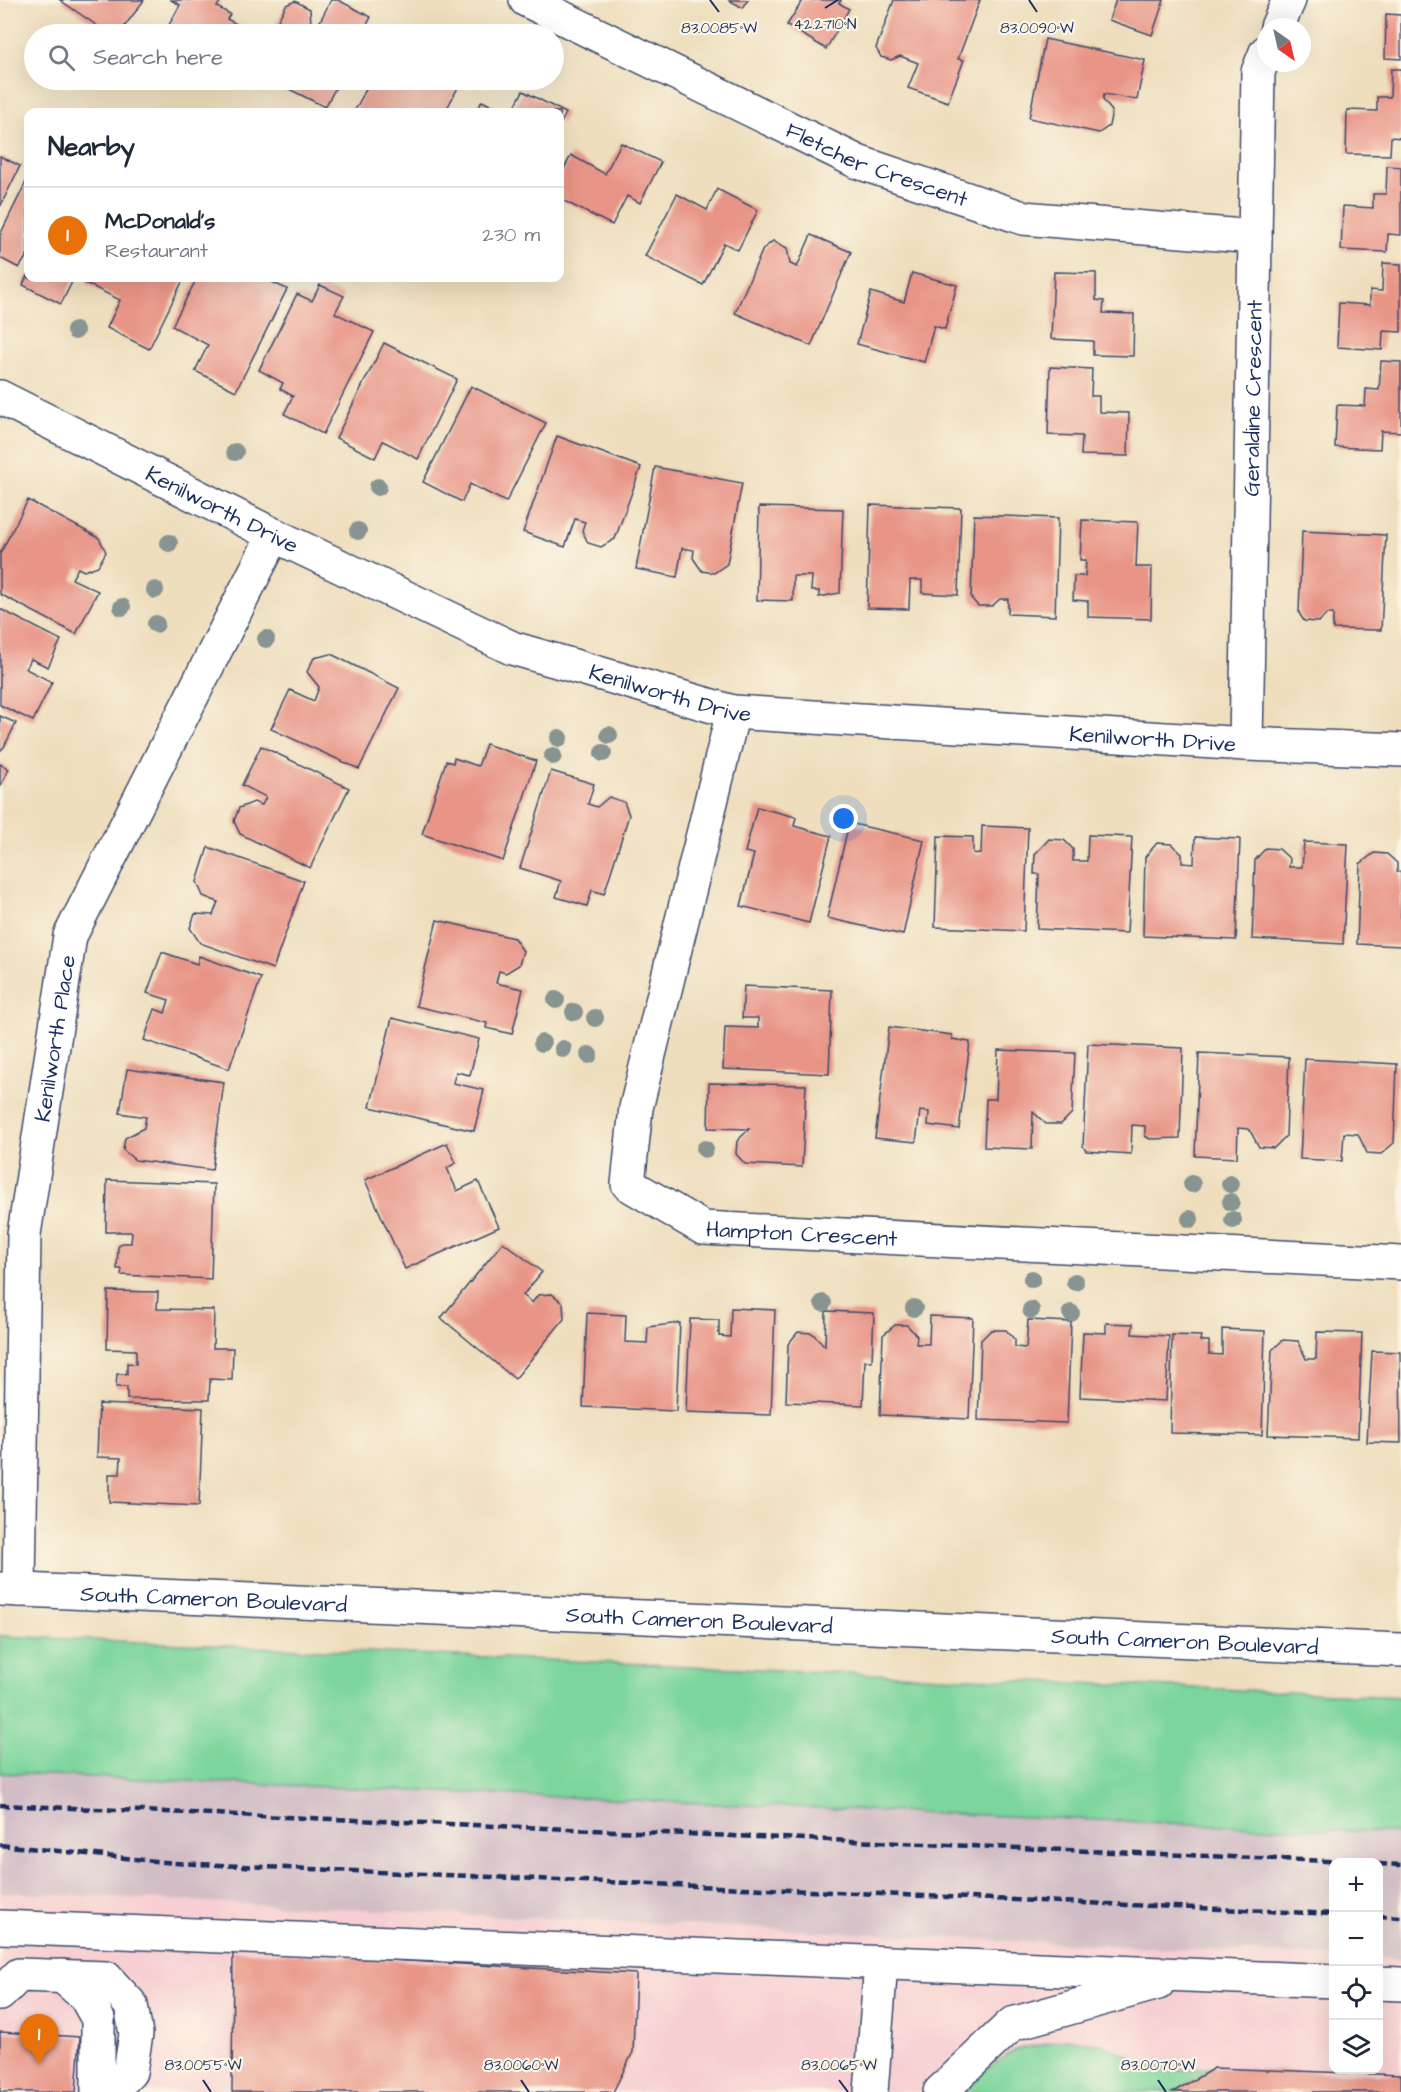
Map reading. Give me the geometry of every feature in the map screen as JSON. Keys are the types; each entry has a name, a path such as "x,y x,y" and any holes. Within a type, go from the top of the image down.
{"street":[{"name":"Fletcher Crescent","path":"525,0 858,162 1023,218 1255,237"},
{"path":"1281,18 1288,0"},
{"name":"Geraldine Crescent","path":"1246,744 1257,72"},
{"name":"Kenilworth Drive","path":"0,397 274,535 512,648 733,712 1246,744 1401,750"},
{"name":"Kenilworth Place","path":"9,1589 24,1234 70,936 274,535"},
{"name":"Hampton Crescent","path":"733,712 636,1108 628,1184 703,1228 1401,1263"},
{"name":"South Cameron Boulevard","path":"9,1589 1401,1650"},
{"path":"0,1927 1329,1981"},
{"path":"871,2092 880,1963"},
{"path":"0,1994 19,1975 106,1977 132,2005 136,2034 130,2072 110,2092"},
{"path":"940,2092 1012,2025 1185,1975"},
{"path":"62,1976 85,1995 98,2019 98,2092"},
{"path":"1383,1983 1401,1984"}],"shaded area":[{"path":"0,1773 1401,1833 1401,1959 1383,1958 1383,1858 1329,1858 1329,1956 0,1892"},
{"path":"0,1892 1329,1956 1329,2074 1383,2074 1383,1958 1401,1959 1401,2092 0,2092"}],"green space":[{"path":"0,1636 1401,1697 1401,1833 0,1773"},
{"path":"1066,2039 1102,2044 1140,2062 1173,2070 1214,2068 1173,2092 961,2092 968,2082 1015,2050"}],"building":[{"path":"60,0 144,0 126,24 95,24"},
{"path":"171,0 221,0 217,7 230,14 227,19 236,24 170,24 180,5"},
{"path":"331,0 338,0 371,17 367,24 319,24"},
{"path":"729,0 748,0 743,8"},
{"path":"803,0 841,0 839,3 849,9 826,49 787,25"},
{"path":"894,0 980,0 958,59 964,60 948,102 908,88 918,63 900,56 891,60 881,57 876,48"},
{"path":"1116,0 1164,0 1152,35 1109,20"},
{"path":"295,1 310,9 311,24 276,24 286,5"},
{"path":"1386,14 1401,15 1401,59 1385,58"},
{"path":"1045,39 1145,60 1137,100 1104,94 1103,100 1112,111 1109,126 1099,133 1029,118"},
{"path":"1391,69 1401,69 1401,138 1391,137 1390,155 1346,154 1347,110 1377,111 1377,97 1390,97"},
{"path":"291,90 334,90 325,107"},
{"path":"366,90 457,90 447,108 356,108"},
{"path":"523,91 556,108 514,108"},
{"path":"482,101 496,108 478,108"},
{"path":"621,143 661,162 640,203 627,196 612,225 564,201 564,169 571,155 605,174"},
{"path":"0,156 20,166 0,207"},
{"path":"1387,166 1401,167 1401,235 1388,234 1387,252 1341,250 1343,206 1373,208 1373,194 1386,194"},
{"path":"24,186 24,260 19,268 0,258 0,235"},
{"path":"717,189 758,210 738,250 724,243 703,285 645,256 677,194 707,210"},
{"path":"811,235 851,252 811,346 735,313 763,249 773,241 787,248 790,264 797,267"},
{"path":"1383,263 1401,264 1401,332 1383,331 1382,350 1337,347 1339,303 1370,305 1370,290 1382,291"},
{"path":"1054,272 1096,273 1096,300 1104,301 1103,313 1134,314 1133,356 1093,355 1093,341 1051,339"},
{"path":"912,273 957,285 945,329 934,326 924,362 857,344 871,292 904,302"},
{"path":"24,282 72,282 61,304 23,285"},
{"path":"182,282 149,349 107,328 120,300 85,283"},
{"path":"195,282 272,282 287,289 236,391 195,371 208,345 172,326"},
{"path":"320,285 344,296 335,313 374,332 323,434 284,414 293,396 280,389 283,383 259,370 297,294 312,301"},
{"path":"384,343 457,379 418,459 383,441 375,458 336,438"},
{"path":"1381,361 1401,362 1401,432 1381,431 1380,449 1335,447 1337,405 1365,406 1366,389 1379,390"},
{"path":"1050,367 1092,369 1091,396 1099,396 1099,412 1129,413 1128,456 1081,455 1082,436 1048,435"},
{"path":"471,386 546,423 506,502 470,484 462,502 423,482"},
{"path":"557,436 641,467 615,539 601,547 588,543 582,530 585,522 575,519 565,547 523,532"},
{"path":"655,467 742,483 727,564 714,573 702,571 693,558 694,550 682,548 677,577 636,569"},
{"path":"28,500 99,538 106,552 98,566 84,571 78,568 72,579 98,591 76,634 0,594 0,554"},
{"path":"870,505 961,508 958,595 922,593 922,580 910,580 909,609 867,608"},
{"path":"759,507 843,509 840,593 819,597 819,591 811,591 812,576 793,576 793,601 757,600"},
{"path":"974,515 1058,518 1055,616 1008,614 1008,599 1000,599 992,606 978,606 971,598"},
{"path":"1082,520 1138,522 1136,567 1152,567 1151,619 1088,617 1088,601 1073,600 1074,576 1085,576 1086,560 1080,560"},
{"path":"1302,531 1386,535 1381,630 1333,629 1333,614 1327,614 1319,622 1304,621 1299,613"},
{"path":"0,609 61,640 48,667 31,659 26,669 52,682 33,721 0,705"},
{"path":"331,654 399,688 359,769 271,729 290,690 314,701 319,687 307,672 314,658"},
{"path":"0,716 16,723 0,751"},
{"path":"486,744 536,761 503,861 422,834 446,761 453,763 454,758 478,766"},
{"path":"261,746 349,788 310,868 240,834 234,821 239,808 254,802 262,805 266,797 242,785"},
{"path":"0,764 9,769 0,787"},
{"path":"551,771 594,784 588,804 597,807 609,797 624,802 629,815 604,894 592,890 587,906 556,897 561,881 520,868"},
{"path":"757,807 796,817 794,826 831,836 809,923 741,906 754,854 745,852"},
{"path":"849,823 924,840 903,935 827,918"},
{"path":"982,826 1028,828 1024,931 935,927 938,836 973,837 973,853 981,854"},
{"path":"1088,835 1132,837 1127,933 1037,929 1039,874 1034,874 1035,854 1049,839 1064,840 1073,849 1073,861 1087,861"},
{"path":"1195,837 1240,839 1236,940 1143,936 1145,857 1157,843 1171,844 1182,854 1182,863 1194,864"},
{"path":"1304,842 1348,844 1343,944 1252,939 1255,860 1266,848 1279,849 1290,859 1289,867 1302,867"},
{"path":"208,847 304,881 273,969 200,943 190,928 195,914 213,915 218,902 203,896 197,882"},
{"path":"1374,853 1387,854 1397,863 1397,872 1401,872 1401,946 1357,944 1360,864"},
{"path":"437,920 514,938 523,951 519,965 506,973 499,971 496,983 523,989 512,1034 486,1028 487,1023 416,1006"},
{"path":"162,952 197,964 199,956 261,978 229,1069 144,1040 155,1009 165,1013 169,1000 147,993"},
{"path":"744,986 832,990 829,1074 723,1069 725,1027 758,1028 758,1018 742,1018"},
{"path":"392,1018 479,1039 470,1075 456,1072 453,1083 484,1090 474,1131 370,1107"},
{"path":"889,1027 952,1035 952,1039 970,1042 959,1129 928,1125 929,1112 920,1111 916,1142 875,1138"},
{"path":"1088,1044 1183,1048 1180,1138 1150,1139 1145,1136 1145,1126 1132,1125 1131,1154 1086,1151 1083,1146"},
{"path":"998,1050 1075,1053 1072,1113 1061,1124 1046,1124 1033,1112 1032,1149 984,1147 986,1099 996,1099"},
{"path":"1199,1053 1289,1057 1286,1136 1274,1148 1259,1147 1249,1129 1238,1128 1237,1158 1195,1156"},
{"path":"1305,1059 1397,1064 1394,1143 1381,1154 1367,1153 1358,1134 1344,1133 1342,1161 1300,1159"},
{"path":"127,1069 224,1082 212,1170 135,1160 123,1150 125,1138 144,1128 146,1117 120,1113"},
{"path":"709,1083 806,1085 802,1167 745,1164 736,1154 737,1141 749,1129 708,1128"},
{"path":"447,1143 456,1163 447,1168 457,1191 478,1181 499,1227 405,1269 365,1180"},
{"path":"107,1180 214,1184 211,1279 121,1275 122,1269 117,1269 118,1247 122,1243 131,1243 132,1232 106,1232"},
{"path":"503,1242 542,1272 523,1295 532,1303 538,1295 552,1294 563,1303 564,1319 515,1379 441,1318"},
{"path":"108,1291 158,1292 157,1309 214,1310 213,1348 233,1348 232,1380 210,1379 209,1400 127,1399 127,1387 116,1387 117,1374 127,1374 127,1363 136,1364 136,1350 107,1349"},
{"path":"731,1308 775,1310 771,1415 686,1412 690,1319 719,1320 719,1336 730,1337"},
{"path":"826,1311 874,1313 872,1361 865,1361 863,1405 786,1402 788,1344 798,1332 812,1333 825,1346"},
{"path":"587,1313 626,1315 625,1342 647,1343 648,1327 680,1323 676,1411 583,1407"},
{"path":"930,1316 973,1318 969,1419 880,1415 883,1335 895,1325 907,1325 917,1336 916,1344 929,1344"},
{"path":"1028,1320 1071,1322 1067,1423 978,1420 981,1340 991,1330 1006,1330 1015,1340 1015,1347 1026,1348"},
{"path":"1106,1323 1133,1324 1132,1334 1169,1336 1166,1401 1080,1397 1083,1332 1106,1333"},
{"path":"1222,1329 1265,1331 1262,1435 1170,1433 1172,1335 1201,1336 1200,1341 1209,1341 1209,1354 1222,1355"},
{"path":"1317,1332 1362,1333 1358,1438 1268,1435 1272,1350 1283,1340 1298,1341 1306,1359 1316,1359"},
{"path":"1372,1351 1400,1352 1401,1443 1367,1442"},
{"path":"99,1404 203,1408 199,1506 109,1502 109,1474 120,1474 121,1458 97,1457"},
{"path":"233,1951 636,1974 633,2052 613,2092 232,2092"},
{"path":"0,2032 80,2037 76,2092 0,2092"},
{"path":"1214,2068 1401,2075 1401,2092 1173,2092"}],"railway":[{"path":"0,1805 1329,1861"},
{"path":"0,1845 174,1863 1329,1914"},
{"path":"1383,1864 1401,1865"},
{"path":"1383,1916 1401,1917"}],"place":[{"name":"McDonald's","path":"39,2064"}]}
